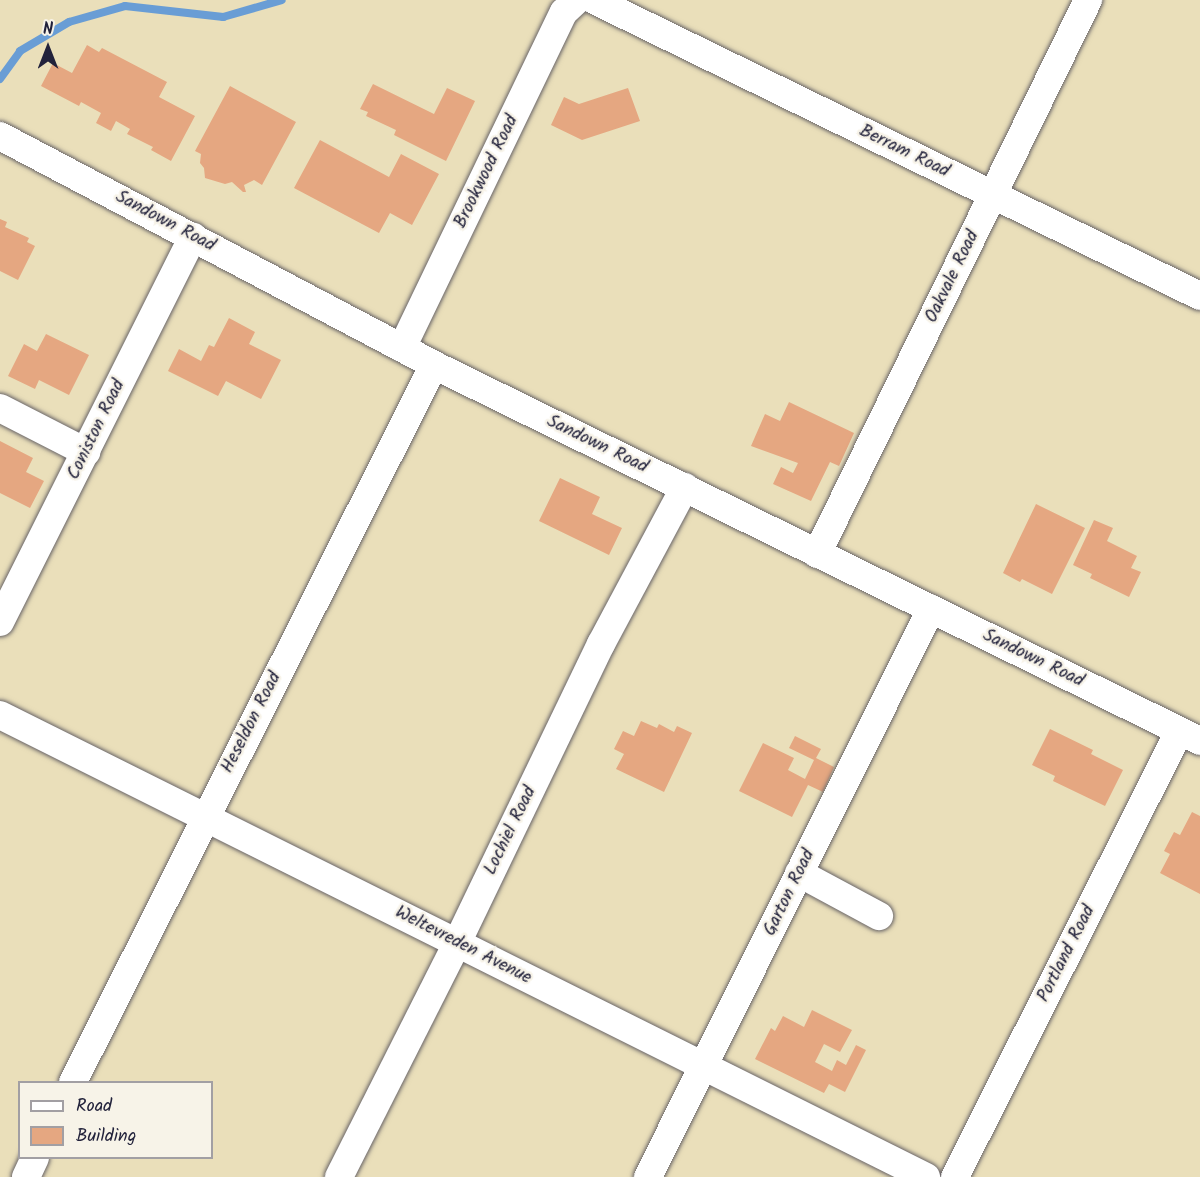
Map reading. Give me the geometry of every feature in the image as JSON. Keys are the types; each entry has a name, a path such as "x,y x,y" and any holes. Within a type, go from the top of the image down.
{"street":[{"name":"Brookwood Road","path":"402,348 564,12 577,0"},
{"name":"Oakvale Road","path":"817,554 1088,0"},
{"name":"Berram Road","path":"601,3 1200,296"},
{"name":"Sandown Road","path":"0,136 434,365 1190,736"},
{"name":"Coniston Road","path":"0,622 193,237"},
{"name":"Heseldon Road","path":"74,1081 434,365"},
{"path":"0,408 86,452"},
{"name":"Lochiel Road","path":"339,1177 457,943 601,644 685,487"},
{"name":"Garton Road","path":"648,1177 931,609"},
{"name":"Weltevreden Avenue","path":"0,715 926,1177"},
{"name":"Portland Road","path":"955,1177 1190,736"},
{"path":"799,873 879,916"},
{"path":"26,1177 35,1159"}],"building":[{"path":"87,45 99,52 102,48 167,82 159,97 195,116 171,161 151,150 153,147 127,134 130,129 116,121 111,131 96,123 101,113 81,102 79,106 41,86 53,63 72,73"},
{"path":"373,84 434,114 447,88 475,101 446,161 394,135 396,130 366,116 368,112 360,109"},
{"path":"230,86 296,122 262,185 254,180 244,185 246,192 232,182 225,184 205,178 204,168 200,163 201,154 195,151"},
{"path":"628,88 640,121 582,140 551,125 564,97 579,104"},
{"path":"320,140 389,177 401,154 439,174 412,225 390,213 379,233 294,188"},
{"path":"0,219 7,222 5,227 29,238 27,242 35,246 18,280 0,271"},
{"path":"229,318 255,332 249,344 281,360 261,399 226,381 218,396 168,371 179,349 201,361 209,345 214,347"},
{"path":"46,334 89,355 69,395 39,380 35,389 8,376 24,344 37,351"},
{"path":"789,402 854,433 839,466 830,462 811,501 773,484 781,467 793,473 798,463 751,446 765,414 780,421"},
{"path":"0,441 33,458 26,472 44,481 30,508 0,493"},
{"path":"560,478 600,497 592,514 622,528 609,555 539,521"},
{"path":"1036,504 1085,528 1052,594 1022,579 1020,582 1003,573"},
{"path":"1094,520 1113,528 1107,541 1137,556 1131,568 1141,572 1129,597 1090,578 1092,574 1073,565"},
{"path":"641,721 657,728 659,724 674,732 677,726 692,733 664,792 616,769 624,754 614,749 623,731 634,736"},
{"path":"1050,729 1093,750 1091,754 1123,770 1105,806 1053,781 1055,776 1032,765"},
{"path":"795,736 821,749 816,758 834,767 823,792 808,785 792,817 739,791 763,743 794,758 788,770 805,779 814,760 789,748"},
{"path":"1192,812 1200,816 1200,894 1160,873 1170,854 1164,851 1174,832 1180,835"},
{"path":"812,1010 852,1030 840,1052 824,1044 815,1062 832,1071 837,1060 846,1065 856,1045 866,1050 845,1092 829,1084 824,1093 755,1059 771,1028 775,1031 783,1016 804,1027"}],"waterway":[{"path":"0,79 20,51 69,22 125,6 223,17 282,0"}]}
